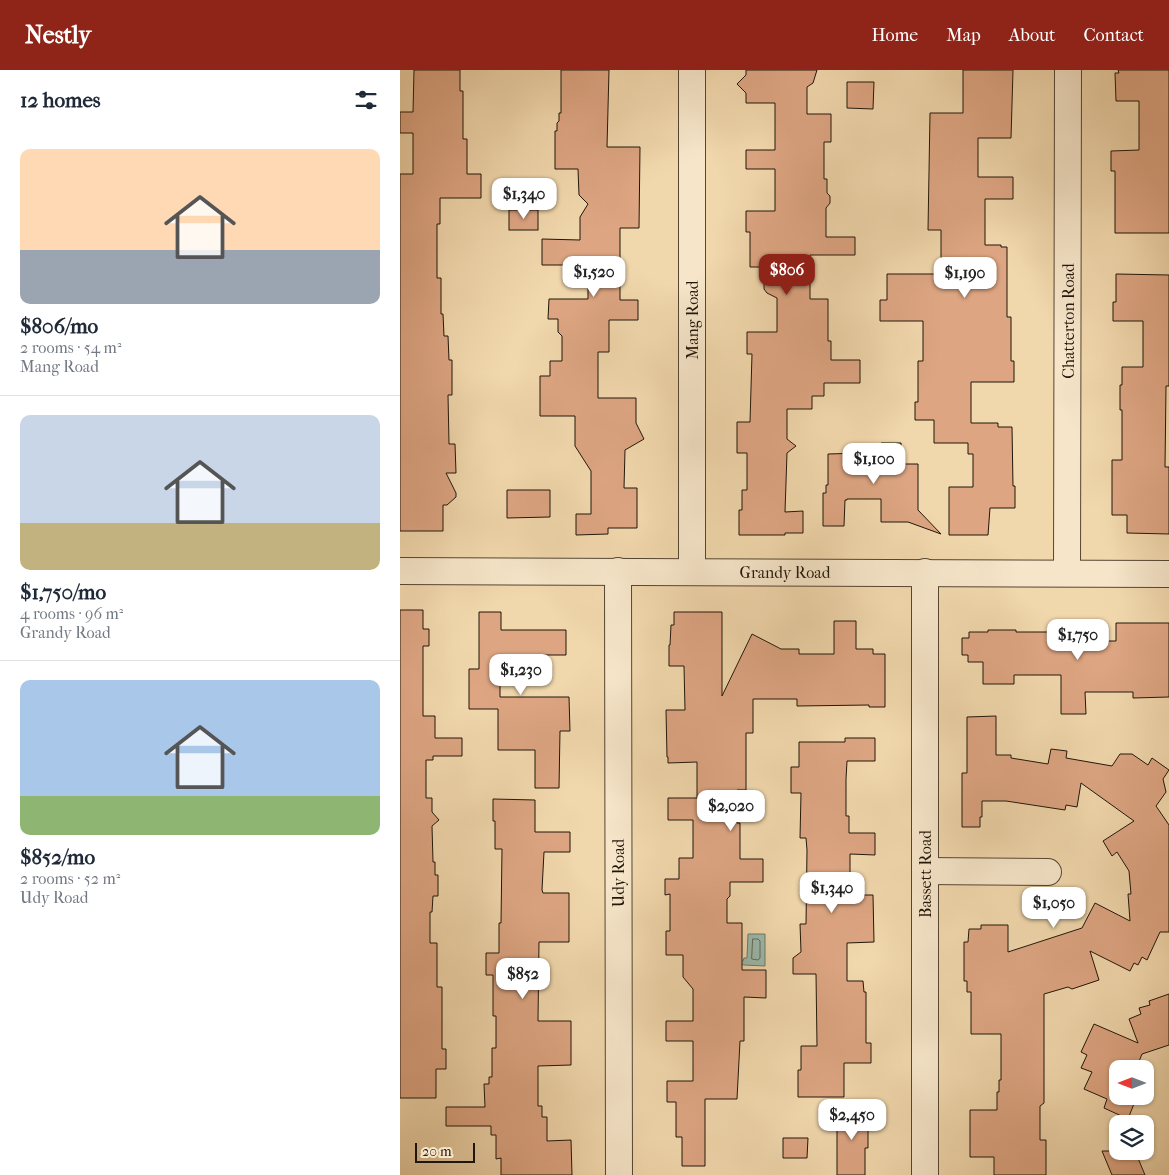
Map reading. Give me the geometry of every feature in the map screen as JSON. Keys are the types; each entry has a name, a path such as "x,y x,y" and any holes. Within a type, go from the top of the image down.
{"street":[{"name":"Mang Road","path":"692,70 692,571"},
{"name":"Chatterton Road","path":"1067,572 1068,70"},
{"name":"Grandy Road","path":"400,571 618,570 1169,574"},
{"name":"Udy Road","path":"618,570 619,1175"},
{"name":"Bassett Road","path":"925,572 925,1175"},
{"path":"925,871 1048,872"}],"water":[{"path":"748,934 765,934 765,966 741,964 744,958 747,958"}],"building":[{"path":"414,70 460,70 460,91 463,91 463,139 467,139 467,174 481,174 481,198 440,198 440,224 437,224 437,278 441,278 441,314 443,314 444,336 448,336 449,360 452,360 452,395 448,395 449,444 455,444 456,473 446,473 456,493 456,497 447,505 443,505 443,531 400,531 400,174 413,174 413,133 400,133 400,112 413,112"},
{"path":"561,70 609,70 607,147 640,147 639,228 620,228 620,300 638,300 638,320 609,320 609,352 598,352 598,398 636,398 636,423 644,439 625,450 624,488 637,488 637,528 608,528 608,534 576,535 576,514 591,514 591,471 575,446 575,416 540,416 540,376 550,376 550,361 562,361 562,336 558,332 558,319 548,319 549,299 588,299 588,265 542,265 542,239 580,240 580,217 588,204 579,195 578,169 555,169 555,131 557,131 559,113 561,113"},
{"path":"746,70 817,70 813,83 807,87 807,114 831,114 831,142 824,142 824,179 827,179 827,193 830,196 830,203 826,208 826,237 855,237 855,255 810,255 810,299 828,299 828,341 831,341 831,360 860,360 860,383 824,383 824,396 812,396 812,409 787,409 787,439 796,446 787,453 785,512 803,511 803,533 785,533 785,535 739,535 739,510 742,510 742,490 747,490 747,453 737,453 737,422 750,422 752,354 747,354 747,332 777,332 777,298 767,293 764,289 764,267 750,267 750,232 746,232 746,211 775,211 775,169 746,169 746,150 775,150 775,103 746,103 746,93 737,84 746,75"},
{"path":"963,70 1013,70 1011,138 978,138 978,177 1013,177 1013,199 985,199 985,245 1007,247 1007,317 1011,317 1011,361 1014,361 1014,382 971,382 971,423 998,423 998,427 1012,427 1015,508 990,508 988,535 949,535 949,487 973,487 973,454 968,454 968,443 934,443 934,420 915,420 915,402 918,402 918,361 923,361 923,321 880,321 880,300 887,300 887,274 941,274 941,230 928,230 930,113 963,113"},
{"path":"1118,70 1169,70 1169,233 1115,233 1115,171 1111,171 1111,151 1139,150 1139,101 1116,101 1115,73 1119,73"},
{"path":"847,82 874,82 873,109 847,108"},
{"path":"509,210 538,210 538,230 509,230"},
{"path":"1116,274 1169,275 1169,386 1166,386 1165,467 1169,467 1169,534 1127,533 1127,515 1112,515 1112,460 1122,460 1120,385 1122,385 1122,367 1143,367 1143,321 1113,321 1113,302 1116,302"},
{"path":"881,443 901,443 901,464 918,464 918,510 941,534 908,522 881,522 881,499 847,499 845,500 844,526 823,526 823,493 826,493 826,485 828,485 828,454 863,453 862,446 881,446"},
{"path":"507,490 550,490 550,517 507,518"},
{"path":"400,610 423,610 423,629 429,629 429,646 423,646 423,716 435,716 435,738 462,738 462,756 433,756 433,760 426,760 426,798 432,798 432,812 439,820 432,826 433,862 435,862 435,875 438,875 438,896 433,896 432,912 430,912 430,943 437,943 437,987 442,987 442,1049 446,1049 446,1069 436,1069 436,1098 400,1098"},
{"path":"479,612 501,612 501,630 566,630 566,655 500,655 500,697 569,697 570,731 560,731 559,788 535,788 535,750 498,750 498,709 469,709 469,669 479,669"},
{"path":"674,612 722,612 722,696 752,634 781,649 799,649 799,654 834,654 834,621 856,621 856,649 873,649 873,654 885,654 885,707 869,707 869,705 797,706 797,699 753,699 753,733 746,733 746,790 737,790 737,823 740,823 740,859 763,859 763,882 730,882 730,896 727,899 727,923 742,923 742,970 766,970 766,998 744,997 744,1041 740,1041 737,1099 705,1099 705,1166 682,1166 682,1137 676,1137 676,1102 667,1102 667,1081 693,1081 693,1041 666,1041 666,1021 693,1021 693,989 683,977 683,955 666,955 666,931 670,931 670,894 665,895 665,879 679,879 679,858 693,858 693,820 668,820 668,798 697,798 697,762 668,763 667,757 666,710 685,710 684,666 669,666 669,645 671,625 674,625"},
{"path":"1116,623 1169,623 1169,697 1133,698 1133,692 1085,692 1086,714 1061,714 1061,675 1014,675 1014,684 983,684 983,662 968,662 968,655 962,655 962,638 969,638 969,632 1016,630 1016,632 1068,632 1069,641 1116,641"},
{"path":"996,716 996,755 1011,755 1011,758 1048,764 1051,749 1067,751 1066,758 1112,766 1120,754 1132,754 1148,765 1152,758 1169,770 1163,779 1166,792 1156,806 1169,825 1169,932 1160,932 1147,960 1142,957 1138,965 1134,963 1130,971 1090,951 1099,980 1072,989 1068,987 1044,994 1044,1103 1040,1106 1040,1140 1046,1140 1046,1175 994,1175 994,1157 970,1157 970,1110 997,1110 997,1092 999,1092 999,1080 1001,1080 1001,1034 971,1034 971,992 967,992 967,981 964,981 964,942 968,942 969,929 981,929 981,925 1008,925 1008,952 1082,928 1095,903 1130,921 1128,894 1131,894 1129,871 1117,852 1112,856 1103,841 1134,821 1081,783 1077,807 1066,805 1065,810 1006,801 982,801 980,827 962,827 962,773 967,773 967,717"},
{"path":"845,738 875,738 875,761 847,761 846,779 846,816 849,816 849,833 875,833 875,855 850,854 850,895 873,895 874,942 847,943 847,981 863,981 864,992 866,992 866,1043 871,1043 871,1063 844,1063 844,1097 798,1097 798,1070 801,1070 801,1046 817,1046 816,974 793,974 793,958 801,952 800,924 806,924 807,850 806,838 800,838 801,793 791,793 791,767 799,767 799,742 845,742"},
{"path":"493,799 535,800 535,832 570,832 570,852 544,852 543,893 569,893 569,942 539,942 538,1021 571,1021 571,1065 538,1066 538,1106 542,1106 542,1117 547,1117 547,1141 571,1140 572,1175 501,1175 501,1158 496,1159 496,1135 491,1135 491,1126 446,1126 446,1107 485,1107 484,1084 489,1084 489,1077 492,1077 492,1048 496,1048 496,1016 493,1016 493,975 486,975 486,953 499,953 502,849 495,849"},
{"path":"1169,994 1169,1045 1142,1054 1140,1060 1109,1060 1109,1105 1133,1105 1130,1115 1119,1115 1104,1108 1107,1099 1084,1089 1092,1072 1081,1068 1087,1055 1081,1052 1094,1024 1138,1043 1129,1019 1141,1014 1139,1008 1150,1005 1149,1001"},
{"path":"837,1108 866,1108 865,1125 868,1125 868,1148 865,1148 865,1175 837,1175"},
{"path":"783,1138 808,1138 807,1158 783,1158"},
{"path":"1102,1151 1109,1151 1109,1160 1139,1160 1145,1175 1112,1175"}]}
